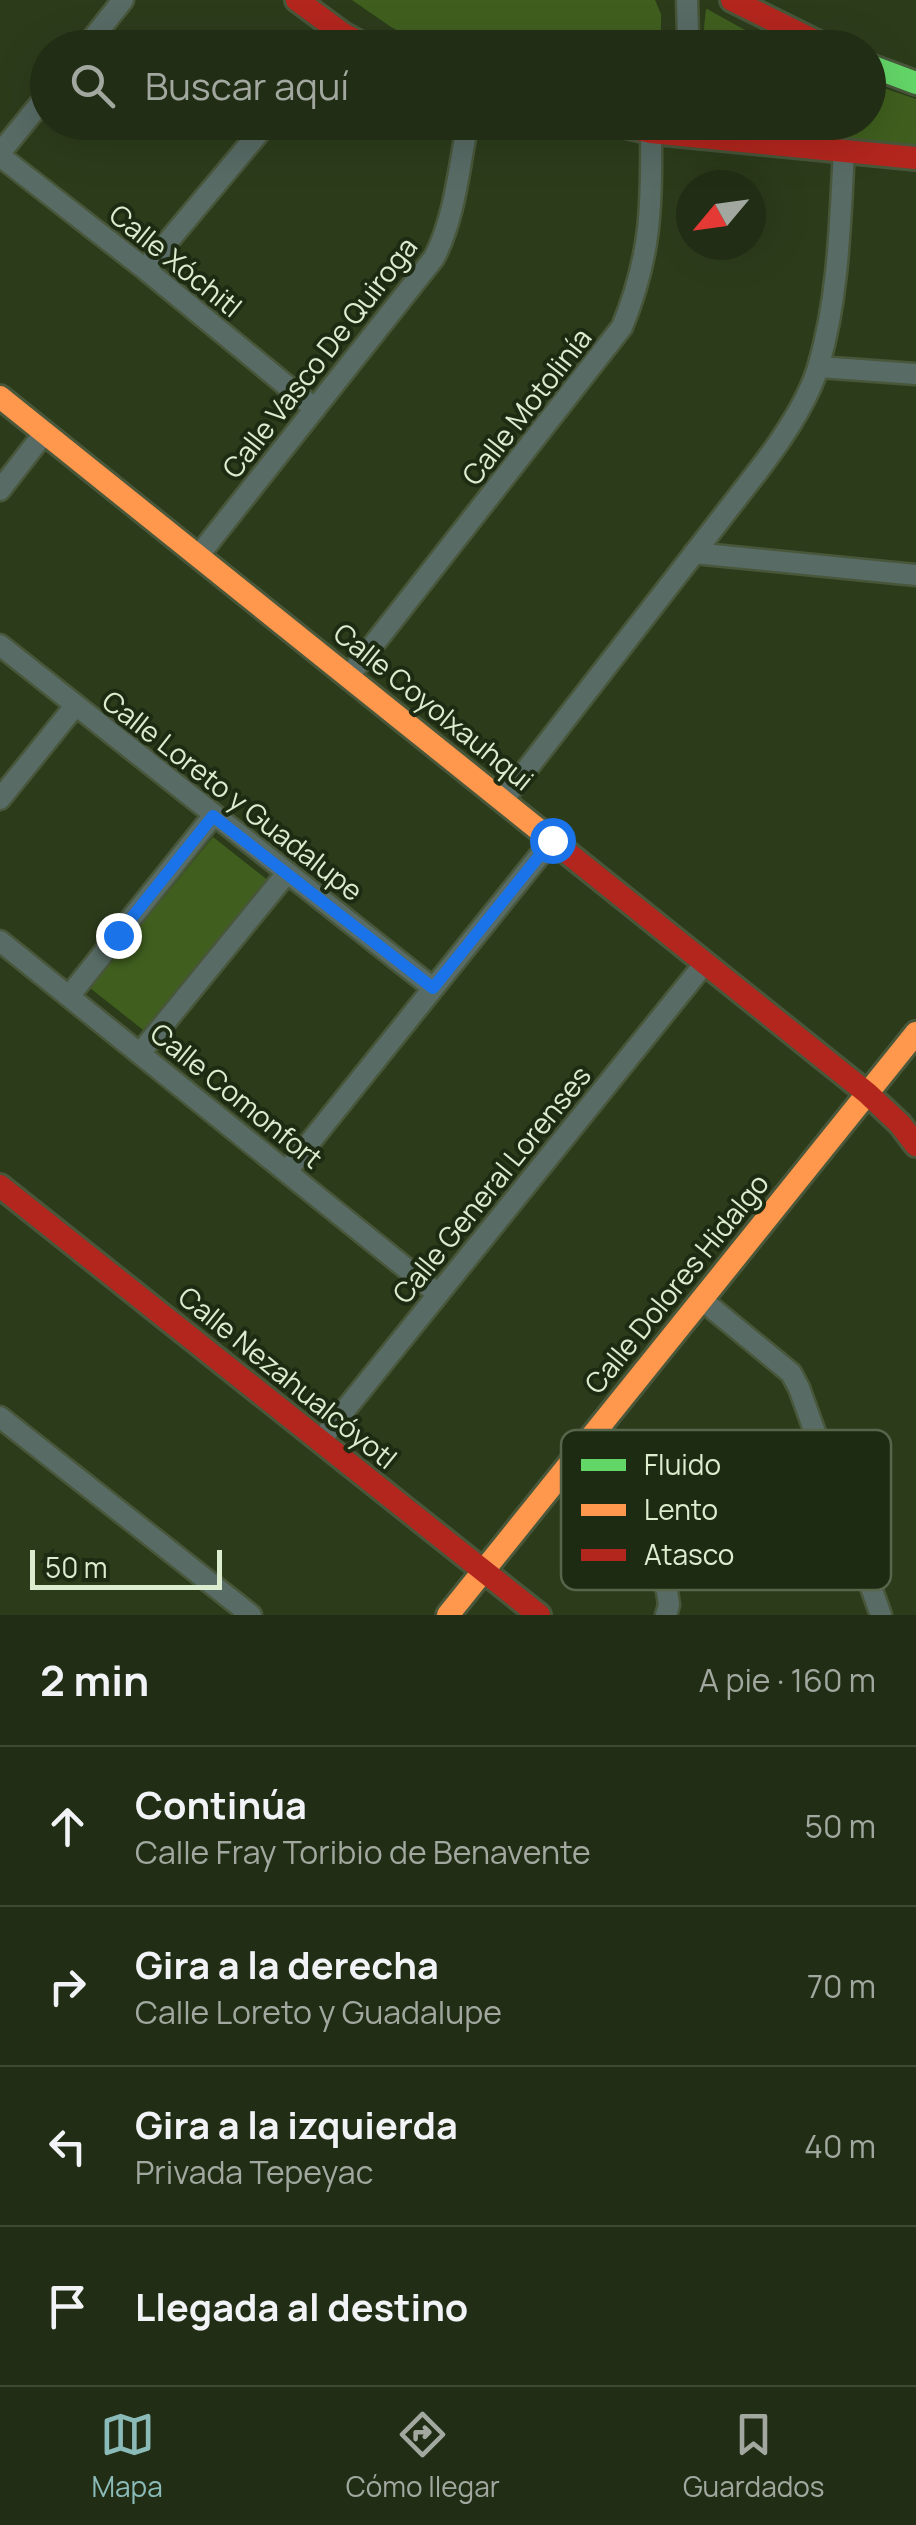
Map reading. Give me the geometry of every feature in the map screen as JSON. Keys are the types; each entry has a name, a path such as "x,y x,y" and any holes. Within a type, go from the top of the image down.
{"main road":[{"path":"297,0 326,30"},
{"path":"732,0 793,30"},
{"path":"886,72 916,83"},
{"path":"761,140 916,158"},
{"name":"Calle Coyolxauhqui","path":"0,397 867,1093 916,1145"},
{"name":"Calle Dolores Hidalgo","path":"596,1430 916,1032"},
{"name":"Calle Nezahualcóyotl","path":"0,1186 539,1615"},
{"name":"Calle Dolores Hidalgo","path":"448,1615 561,1474"}],"street":[{"path":"99,30 123,0"},
{"path":"687,0 688,30"},
{"path":"0,155 30,117"},
{"path":"145,270 253,140"},
{"name":"Calle Vasco De Quiroga","path":"199,555 434,258 448,222 464,140"},
{"name":"Calle Motolinía","path":"349,676 622,326 644,266 652,202 654,140"},
{"path":"502,800 791,425 819,367 838,262 844,150"},
{"name":"Calle Xóchitl","path":"0,155 316,408"},
{"path":"819,367 916,374"},
{"path":"0,490 45,432"},
{"path":"694,553 916,574"},
{"name":"Calle Loreto y Guadalupe","path":"0,645 433,988"},
{"path":"0,800 75,706"},
{"path":"70,995 213,816"},
{"path":"287,1172 552,840"},
{"path":"141,1052 287,873"},
{"name":"Calle Comonfort","path":"0,940 438,1294"},
{"name":"Calle General Lorenses","path":"320,1440 705,963"},
{"path":"702,1300 791,1374 814,1430"},
{"path":"0,1417 250,1615"},
{"path":"601,1424 603,1430"},
{"path":"666,1615 667,1590"},
{"path":"873,1590 882,1615"}],"green space":[{"path":"352,0 655,0 661,14 661,30 391,27"},
{"path":"707,9 745,30 704,30"},
{"path":"886,89 916,99 916,148 843,140 886,140"},
{"path":"213,837 270,882 147,1033 90,988"}],"traffic: fast":[{"path":"886,72 916,83"}],"traffic: slow":[{"path":"0,397 559,846"},
{"path":"597,1430 916,1033"},
{"path":"448,1615 561,1474"}],"traffic: jam":[{"path":"297,0 338,30"},
{"path":"732,0 793,30"},
{"path":"733,140 916,158"},
{"path":"559,846 867,1093 916,1145"},
{"path":"0,1186 539,1615"}],"route":[{"path":"118,935 213,816 433,988 552,840"}]}
